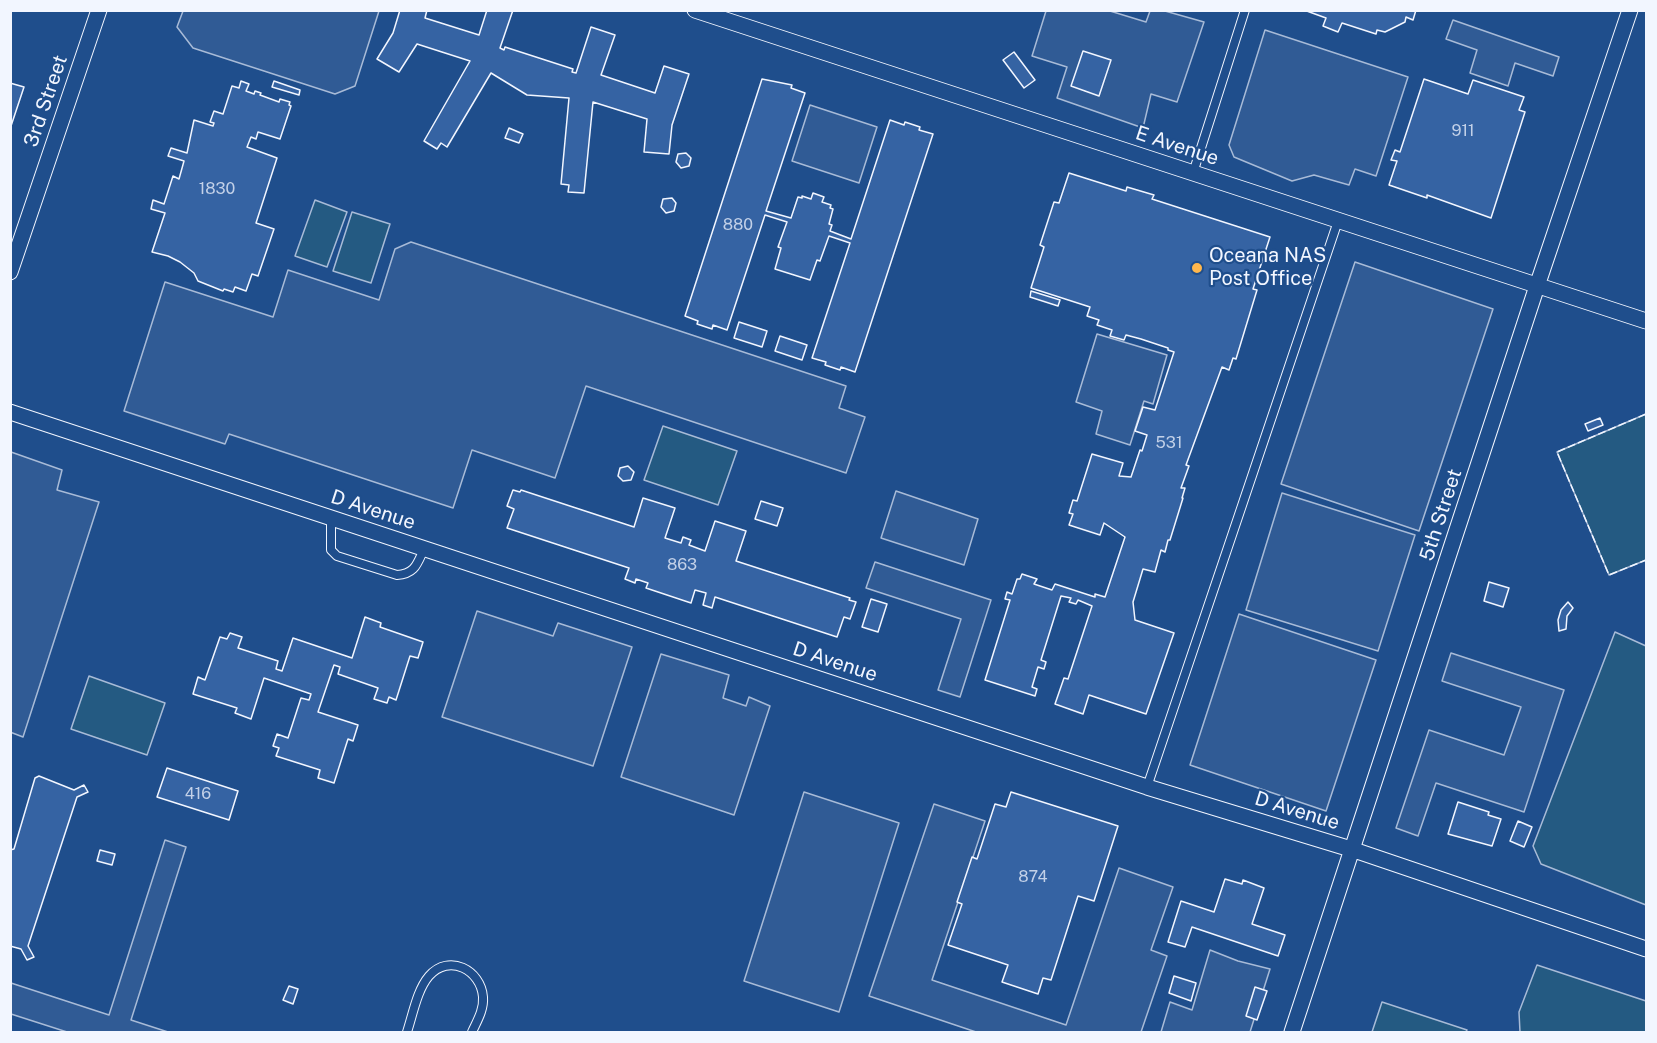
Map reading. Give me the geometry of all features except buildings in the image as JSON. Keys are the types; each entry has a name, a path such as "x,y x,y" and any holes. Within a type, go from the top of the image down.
{"street":[{"name":"3rd Street","path":"10,272 99,10"},
{"name":"E Avenue","path":"695,10 1647,321"},
{"name":"5th Street","path":"1292,1032 1630,10"},
{"name":"D Avenue","path":"10,412 1147,787 1354,850 1647,949"}],"lane":[{"path":"1193,173 1245,10"},
{"path":"1147,787 1338,221"},
{"path":"331,518 331,549 337,556 397,575 406,575 415,570 424,549"},
{"path":"407,1032 421,990 428,977 436,970 449,965 465,967 480,984 483,998 482,1010 472,1032"}],"shaded area":[{"path":"183,10 379,11 355,86 335,94 193,48 177,27"},
{"path":"1046,11 1110,11 1146,22 1150,11 1165,11 1204,22 1177,102 1151,94 1143,128 1057,98 1067,67 1032,56"},
{"path":"1453,20 1559,57 1553,76 1515,63 1508,86 1470,73 1477,50 1446,39"},
{"path":"1265,30 1408,77 1376,176 1355,169 1349,185 1314,175 1292,181 1234,157 1229,145"},
{"path":"810,105 877,127 859,183 792,161"},
{"path":"315,200 347,212 327,267 295,256"},
{"path":"352,212 390,224 371,283 333,271"},
{"path":"411,242 846,386 839,408 865,417 846,473 586,386 555,478 472,450 453,508 229,434 225,444 124,411 165,282 273,317 288,270 379,300 395,249"},
{"path":"1355,262 1493,309 1419,531 1281,484"},
{"path":"1097,334 1167,355 1153,404 1144,401 1130,445 1096,434 1102,411 1076,402"},
{"path":"1646,414 1646,560 1609,575 1557,452"},
{"path":"663,426 737,451 718,505 644,480"},
{"path":"11,452 62,470 57,490 99,502 23,737 10,732"},
{"path":"896,491 978,519 964,565 881,538"},
{"path":"1282,493 1415,535 1378,651 1246,610"},
{"path":"875,562 991,600 960,697 938,690 961,619 866,588"},
{"path":"477,611 553,636 558,623 632,647 593,766 442,717"},
{"path":"1239,614 1376,660 1326,811 1190,765"},
{"path":"1615,632 1646,646 1646,905 1541,864 1533,846"},
{"path":"1451,653 1564,690 1524,812 1436,783 1418,836 1396,828 1429,730 1504,755 1521,707 1442,681"},
{"path":"661,654 729,675 723,698 746,706 749,697 770,706 734,815 621,777"},
{"path":"89,676 165,703 147,755 71,729"},
{"path":"804,792 899,823 839,1012 744,981"},
{"path":"934,804 985,821 932,980 1066,1025 1119,868 1173,887 1151,950 1167,956 1141,1032 976,1032 869,996"},
{"path":"165,840 186,847 131,1020 168,1032 67,1032 11,1014 11,983 109,1015"},
{"path":"1210,950 1238,961 1270,969 1250,1032 1161,1032 1170,1002 1192,1010"},
{"path":"1537,965 1646,1001 1646,1032 1520,1032 1519,1012"},
{"path":"1382,1002 1467,1030 1466,1032 1372,1032"}],"fence":[{"path":"1646,414 1557,452 1609,575 1646,560"}],"place":[{"name":"Oceana NAS Post Office","path":"1197,268"}]}
